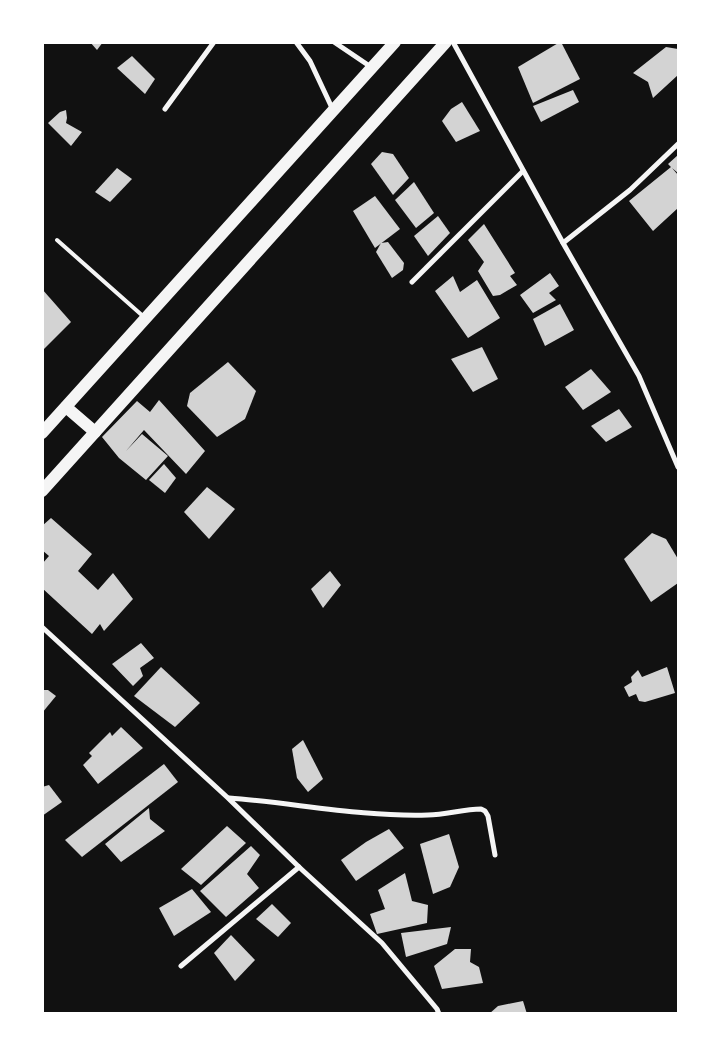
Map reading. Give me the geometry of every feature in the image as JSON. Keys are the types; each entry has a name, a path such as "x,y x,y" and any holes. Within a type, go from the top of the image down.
{"main road":[{"path":"42,433 395,42"},
{"path":"42,490 446,42"},
{"path":"66,407 95,432"}],"street":[{"path":"165,109 214,42"},
{"path":"296,42 310,61 334,110"},
{"path":"334,42 372,68"},
{"path":"453,42 563,243 639,376 678,467"},
{"path":"563,243 630,190 678,144"},
{"path":"412,282 523,171"},
{"path":"42,627 228,798 298,867 382,943 439,1014"},
{"path":"228,798 356,813 429,815 481,809 488,816 495,855"},
{"path":"181,966 298,867"}],"lane":[{"path":"57,240 146,319"}],"building":[{"path":"90,42 103,42 97,50"},
{"path":"560,42 580,79 533,103 518,67"},
{"path":"666,47 678,49 678,75 653,98 648,82 633,73"},
{"path":"132,56 155,79 145,94 117,68"},
{"path":"573,90 579,102 541,122 533,106"},
{"path":"462,102 480,131 456,142 442,121 451,109"},
{"path":"66,110 66,123 82,132 71,146 48,123 60,112"},
{"path":"382,152 393,154 409,178 393,195 371,164"},
{"path":"678,155 678,173 672,168 678,175 678,208 653,231 629,201 671,167 668,164"},
{"path":"117,168 132,179 110,202 95,192"},
{"path":"414,182 434,213 416,228 395,200"},
{"path":"375,196 400,229 375,248 353,211"},
{"path":"438,216 450,233 428,256 414,236"},
{"path":"484,224 515,273 510,276 517,285 500,295 493,296 478,271 484,262 468,240"},
{"path":"388,242 404,263 403,270 392,278 376,252 381,243"},
{"path":"550,273 559,286 549,293 556,300 533,313 520,295"},
{"path":"453,276 460,292 477,280 500,318 468,338 435,291"},
{"path":"42,289 71,322 42,351"},
{"path":"560,304 574,330 545,346 533,319"},
{"path":"482,347 498,379 473,392 451,359"},
{"path":"228,362 256,391 245,419 217,437 187,406 190,393"},
{"path":"591,369 611,392 583,410 565,387"},
{"path":"159,400 205,451 186,474 144,430 126,451 142,434 168,456 146,480 119,458 102,437 137,401 150,412"},
{"path":"619,409 632,427 606,442 591,426"},
{"path":"164,464 176,478 165,493 149,480"},
{"path":"207,487 235,509 209,539 184,512"},
{"path":"51,518 92,554 78,571 98,590 113,573 133,599 104,631 100,624 92,634 42,588 42,564 49,556 42,550 42,526"},
{"path":"652,533 666,539 678,559 678,583 651,602 624,559"},
{"path":"330,571 341,585 323,608 311,589"},
{"path":"141,643 154,658 140,668 143,676 133,686 112,664"},
{"path":"161,667 200,703 175,727 134,696"},
{"path":"667,667 675,693 645,702 639,701 636,694 629,697 624,687 632,682 631,677 638,670 642,677"},
{"path":"42,690 48,690 56,696 42,713"},
{"path":"121,727 143,748 98,784 83,765 92,756 89,753 110,732 112,736"},
{"path":"303,740 323,779 308,792 297,778 292,749"},
{"path":"164,764 178,782 82,857 65,840"},
{"path":"49,785 62,802 42,816 42,787"},
{"path":"149,808 150,819 165,831 121,862 105,844"},
{"path":"227,826 246,843 201,885 181,869"},
{"path":"389,829 404,848 356,881 341,860 366,842"},
{"path":"449,834 459,867 450,887 433,894 420,844"},
{"path":"251,846 260,855 247,874 259,888 226,917 200,891"},
{"path":"405,873 412,901 428,905 427,923 377,934 370,914 385,909 378,890"},
{"path":"192,889 211,912 174,936 159,908"},
{"path":"272,904 291,923 278,937 256,919"},
{"path":"451,927 447,944 406,957 401,933"},
{"path":"231,935 255,960 235,981 214,953"},
{"path":"455,949 471,949 470,962 479,967 483,983 442,989 434,966"},
{"path":"523,1001 527,1014 489,1014 498,1006"}]}
